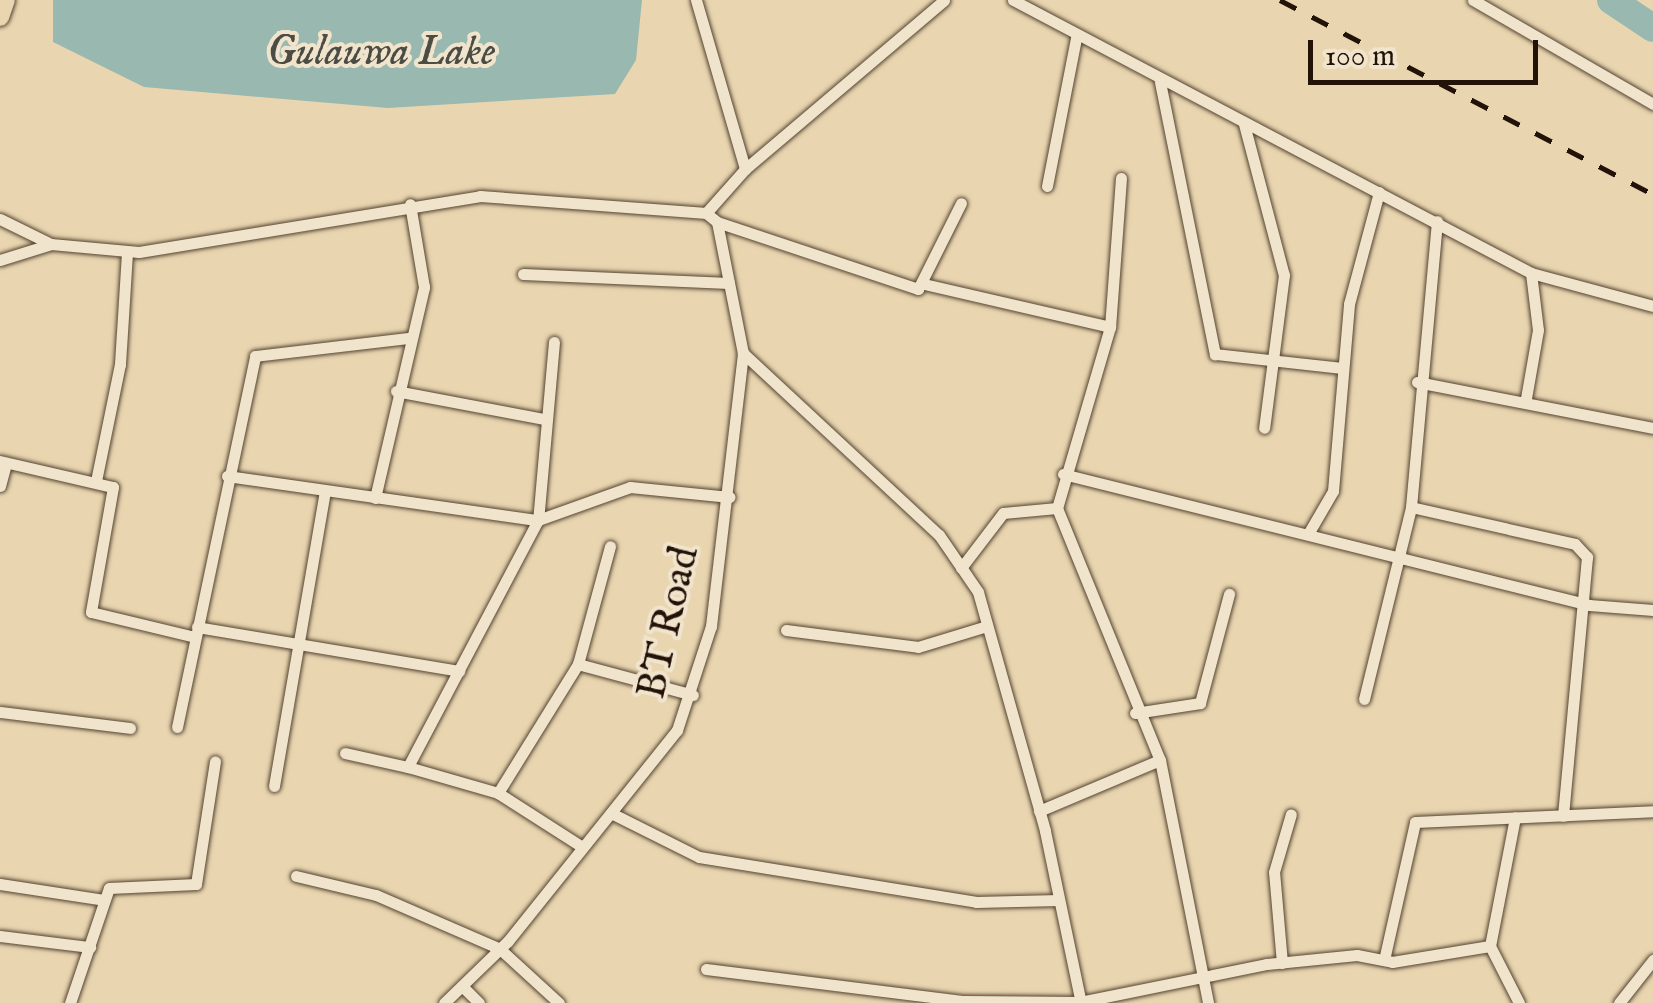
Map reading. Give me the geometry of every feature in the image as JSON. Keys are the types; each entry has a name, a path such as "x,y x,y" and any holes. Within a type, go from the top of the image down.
{"main road":[{"path":"0,17 6,0"}],"street":[{"path":"696,0 745,169"},
{"path":"712,218 745,169 944,0"},
{"path":"1013,0 1076,38 1436,220 1531,274 1653,306"},
{"path":"1473,0 1653,104"},
{"path":"1047,186 1076,38"},
{"path":"1160,82 1215,354 1341,368"},
{"path":"1244,124 1284,275 1278,360 1264,428"},
{"path":"1121,178 1110,327 1062,474 1057,508 1088,570 1136,713 1160,760 1208,1003"},
{"path":"1308,534 1334,491 1341,368 1380,192"},
{"path":"0,219 50,244 127,252 410,204 480,196 712,218 887,284 924,284 1110,327"},
{"path":"924,284 960,203"},
{"path":"375,498 408,338 424,287 410,204"},
{"name":"BT Road","path":"444,1003 500,949 611,813 677,730 693,695 730,497 744,353 712,218"},
{"path":"1364,700 1394,556 1411,507 1418,382 1436,220"},
{"path":"0,260 50,244"},
{"path":"96,481 120,364 127,252"},
{"path":"523,274 729,282"},
{"path":"1526,398 1538,330 1531,274"},
{"path":"177,728 227,476 257,353 408,338"},
{"path":"408,767 538,520 544,419 554,342"},
{"path":"744,353 939,535 961,568 987,626 1040,811 1081,1002"},
{"path":"1418,382 1526,398 1653,428"},
{"path":"396,391 544,419"},
{"path":"0,486 3,462 96,481 113,492 90,604 96,619 299,644 459,670"},
{"path":"1062,474 1588,605 1653,610"},
{"path":"227,476 538,520 630,487 730,497"},
{"path":"274,786 325,490"},
{"path":"1411,507 1575,544 1587,557 1588,605 1563,816"},
{"path":"961,568 1003,513 1057,508"},
{"path":"498,793 578,664 610,546"},
{"path":"1136,713 1200,704 1229,594"},
{"path":"786,630 918,647 987,626"},
{"path":"578,664 693,695"},
{"path":"0,712 130,728"},
{"path":"345,753 498,793 581,846"},
{"path":"1040,811 1160,760"},
{"path":"70,1003 104,900 116,885 196,884 214,761"},
{"path":"1384,960 1415,822 1653,811"},
{"path":"611,813 698,857 976,902 1059,900"},
{"path":"1282,962 1274,872 1291,814"},
{"path":"1516,817 1490,946 1519,1003"},
{"path":"296,876 354,887 500,949 558,1003"},
{"path":"0,884 104,900"},
{"path":"0,936 90,947"},
{"path":"706,969 964,1001 1081,1002 1282,962 1384,960 1490,946"},
{"path":"1619,1003 1653,960"},
{"path":"462,986 479,1003"}],"water":[{"name":"Gulauwa Lake","path":"53,0 642,0 636,60 615,94 388,108 144,87 53,42"}],"waterway":[{"path":"1611,0 1653,28"}],"railway":[{"path":"1280,0 1653,194"}]}
